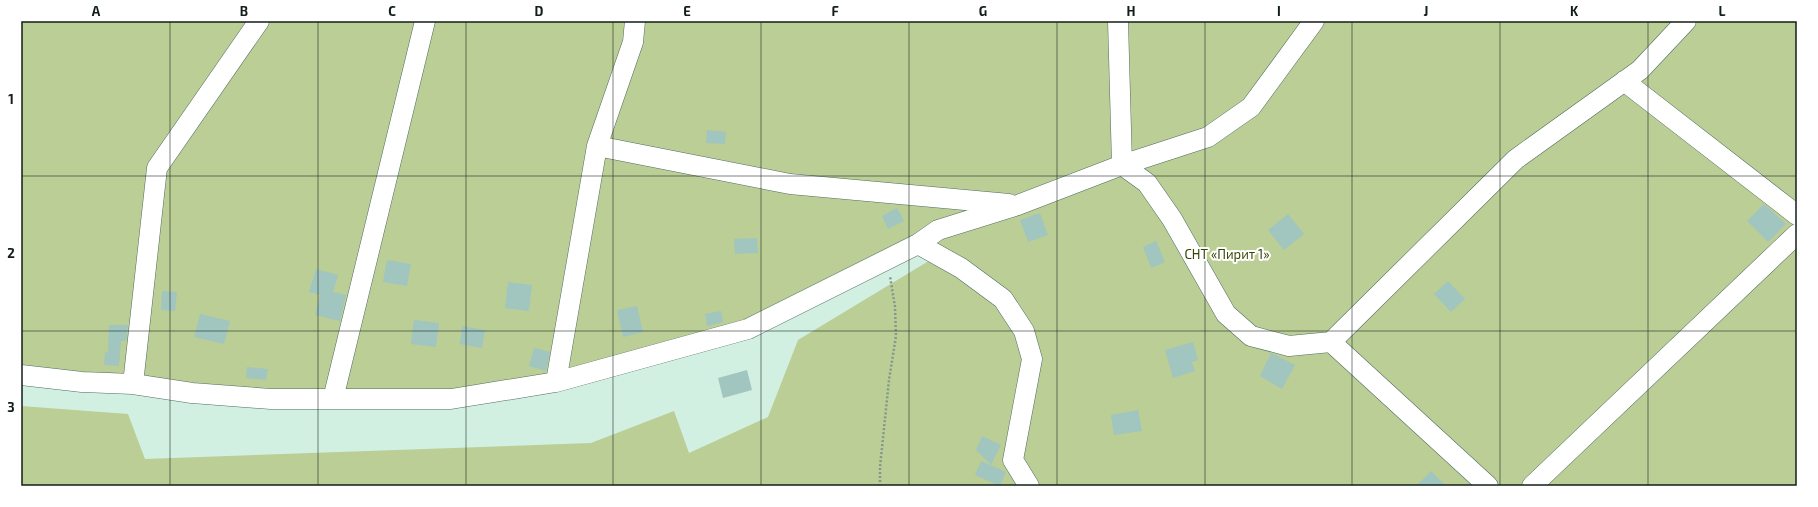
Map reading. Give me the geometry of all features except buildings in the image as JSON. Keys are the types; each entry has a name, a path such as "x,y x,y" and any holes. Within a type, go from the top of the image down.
{"street":[{"path":"133,384 157,168 259,21"},
{"path":"333,399 425,21"},
{"path":"556,382 597,146 633,42 635,21"},
{"path":"1118,21 1122,165"},
{"path":"21,374 82,382 133,384 192,393 271,399 452,399 556,382 748,329 918,244 938,230 1018,205 1122,165 1208,137 1251,107 1314,21"},
{"path":"1122,165 1147,183 1172,219 1226,314 1251,336 1289,346 1331,342 1516,159 1640,70 1686,21"},
{"path":"1624,81 1797,215"},
{"path":"597,146 790,184 1018,205"},
{"path":"1532,486 1797,234"},
{"path":"918,244 961,268 1004,300 1024,331 1032,359 1013,460 1029,486"},
{"path":"1331,342 1488,486"}],"path":[{"path":"880,486 880,467 889,380 896,336 895,307 890,277 882,261"}],"green space":[{"name":"СНТ «Пирит 1»","path":"21,21 1797,21 1797,486 21,486 21,406 128,414 145,459 591,443 674,411 689,453 768,417 798,340 932,259 916,241 774,311 575,376 446,395 316,394 21,367"}]}
